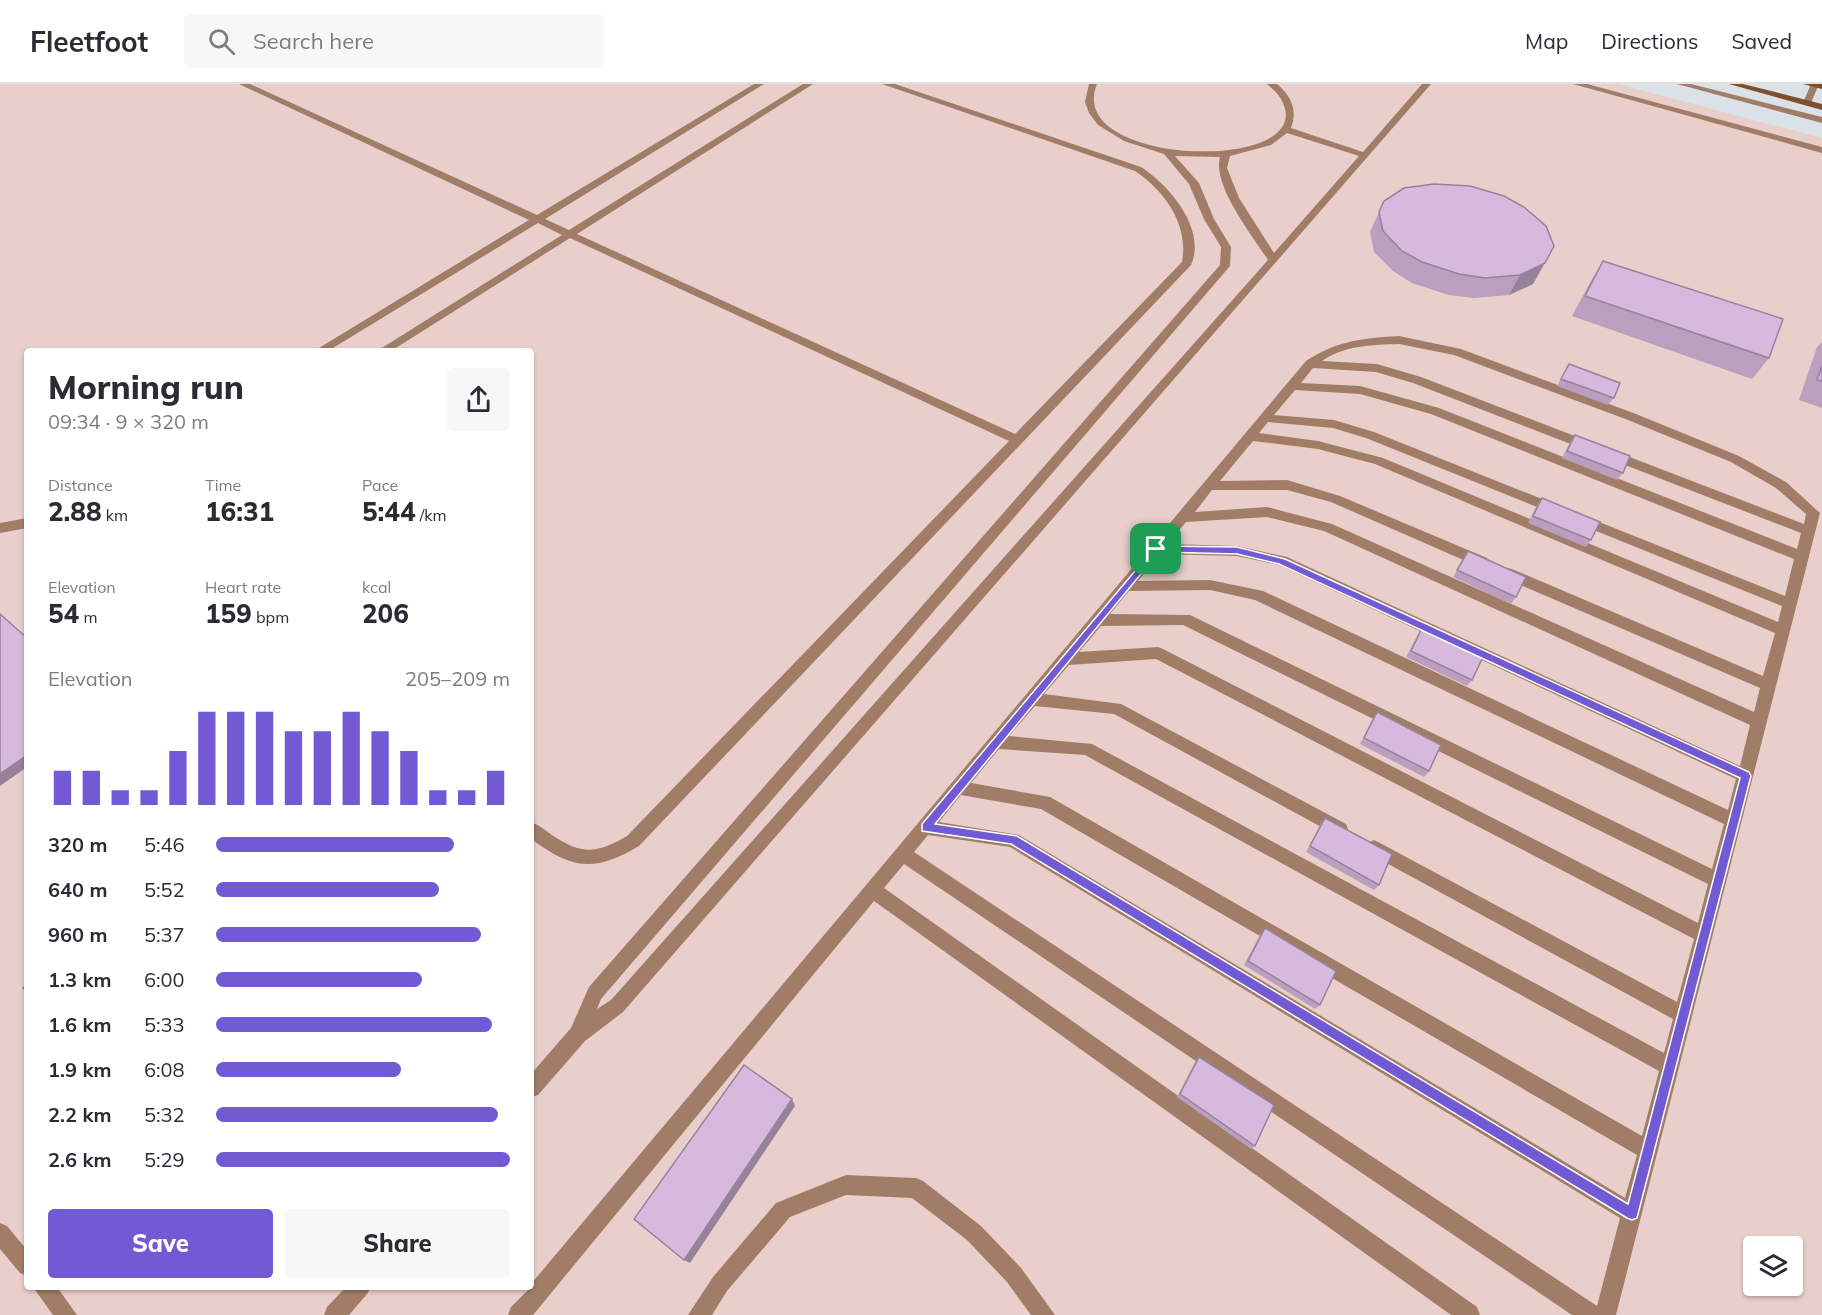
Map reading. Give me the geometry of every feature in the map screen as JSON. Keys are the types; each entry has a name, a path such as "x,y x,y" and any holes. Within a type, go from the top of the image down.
{"main road":[{"path":"1733,84 1822,107"}],"street":[{"path":"243,84 1017,440"},
{"path":"325,348 759,84"},
{"path":"388,348 809,84"},
{"path":"534,832 563,854 581,859 600,858 618,851 633,841 1187,263 1191,252 1190,238 1162,187 1138,169 886,84"},
{"path":"1091,84 1088,94 1089,104 1101,124 1129,140 1167,152 1197,155 1226,154 1263,146 1285,129 1290,121 1288,103 1271,84"},
{"path":"534,1085 578,1034 617,1006 1427,84"},
{"path":"1578,84 1822,150"},
{"path":"1681,84 1822,120"},
{"path":"1807,103 1815,85"},
{"path":"1285,129 1364,155"},
{"path":"578,1034 595,993 1225,266 1226,247 1209,219 1194,183 1167,152"},
{"path":"1226,154 1222,168 1234,198 1273,260"},
{"path":"519,1315 1310,364 1329,351 1362,342 1399,340 1457,352 1632,417 1736,459 1781,485 1813,513 1605,1315"},
{"path":"1310,364 1377,368 1417,380 1809,531"},
{"path":"1292,386 1360,390 1435,411 1803,557"},
{"path":"1265,418 1334,424 1370,435 1790,604"},
{"path":"1250,436 1318,445 1379,461 1784,631"},
{"path":"1209,486 1287,485 1335,499 1769,685"},
{"path":"1183,517 1267,512 1327,527 1760,722"},
{"path":"0,528 24,524"},
{"path":"1156,549 1237,550 1282,561 1746,776"},
{"path":"1125,586 1210,585 1258,595 1734,821"},
{"path":"1098,620 1185,619 1718,880"},
{"path":"1065,659 1158,653 1704,935"},
{"path":"1032,699 1116,708 1683,1015"},
{"path":"996,742 1087,749 1670,1067"},
{"path":"958,788 1044,802 1647,1150"},
{"path":"925,827 1013,840 1632,1214"},
{"path":"903,854 1591,1315"},
{"path":"873,890 1468,1315"},
{"path":"699,1315 720,1284 783,1210 846,1185 916,1188 974,1233 1014,1275 1044,1315"},
{"path":"0,1233 24,1262"},
{"path":"46,1290 66,1315"},
{"path":"335,1315 357,1290"}],"shaded area":[{"path":"0,84 1618,84 1822,138 1822,1315 0,1315"}],"building":[{"path":"1434,184 1470,186 1504,196 1524,207 1546,226 1554,246 1545,263 1520,275 1485,278 1459,274 1422,262 1402,251 1383,231 1379,212 1384,201 1404,188"},
{"path":"1603,261 1783,319 1769,358 1585,296"},
{"path":"1569,364 1620,383 1614,398 1561,379"},
{"path":"1822,366 1822,381 1817,380"},
{"path":"1575,435 1630,456 1623,473 1567,451"},
{"path":"1542,498 1600,522 1591,540 1533,516"},
{"path":"1468,551 1526,577 1516,597 1457,570"},
{"path":"0,614 24,635 24,757 0,774"},
{"path":"1422,628 1483,657 1472,680 1411,651"},
{"path":"1377,712 1441,745 1429,771 1364,738"},
{"path":"1325,818 1392,854 1379,885 1310,846"},
{"path":"1265,928 1336,971 1320,1005 1248,961"},
{"path":"1199,1057 1274,1105 1255,1146 1180,1094"},
{"path":"744,1065 792,1099 684,1260 634,1219"}],"route":[{"path":"1156,549 1237,550 1282,561 1746,776 1632,1214 1013,840 925,827 1156,549"}]}
